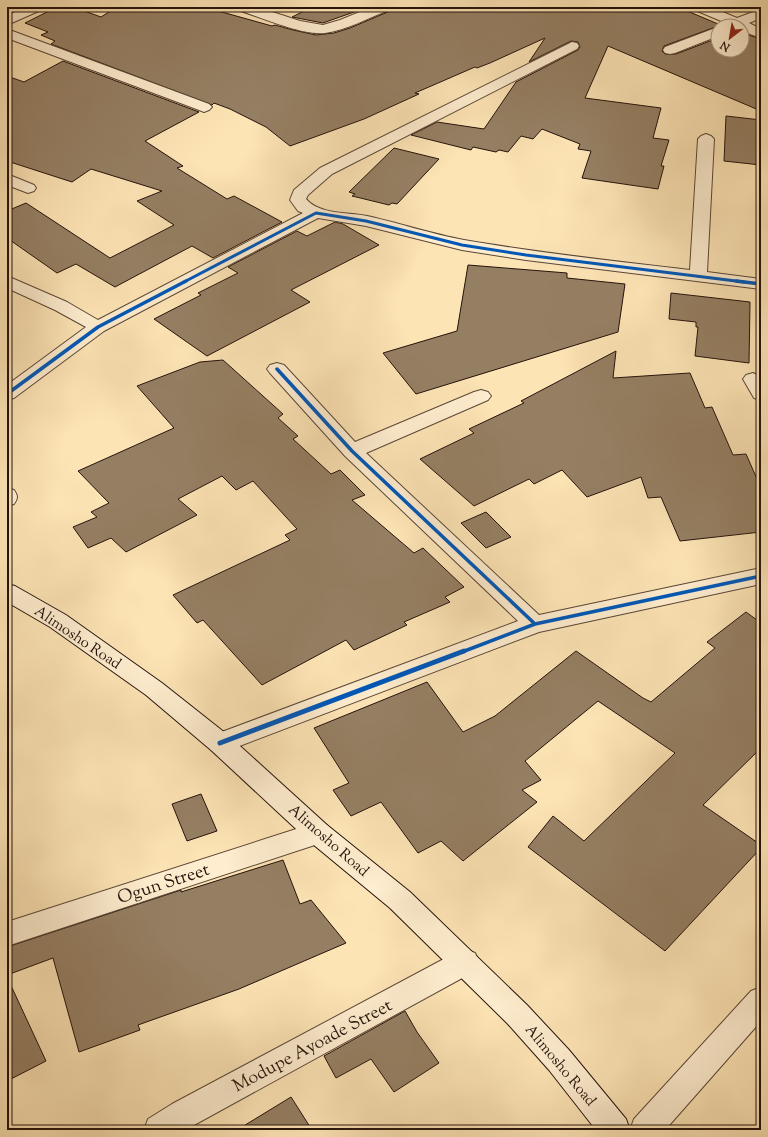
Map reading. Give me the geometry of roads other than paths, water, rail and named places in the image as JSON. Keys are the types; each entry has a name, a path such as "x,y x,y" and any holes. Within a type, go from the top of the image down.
{"street":[{"path":"7,21 36,7"},
{"path":"243,7 306,26 322,29 336,26 384,7"},
{"path":"700,7 721,18"},
{"path":"750,18 761,13"},
{"path":"750,30 761,34"},
{"path":"7,33 204,107"},
{"path":"670,50 710,34"},
{"path":"572,46 449,110 326,171 300,193 298,200 304,207 316,213 366,221 477,247 526,255 761,284"},
{"path":"698,277 706,139"},
{"path":"7,179 28,188"},
{"path":"7,394 98,327 316,213"},
{"path":"7,282 61,306 98,327"},
{"path":"276,369 352,451 535,624"},
{"path":"352,451 481,396"},
{"path":"220,743 535,624 761,576"},
{"name":"Alimosho Road","path":"7,592 58,621 107,654 154,689 220,743 318,833 400,900 517,1014 559,1060 615,1130"},
{"name":"Ogun Street","path":"7,934 318,833"},
{"name":"Modupe Ayoade Street","path":"159,1130 183,1114 465,962"},
{"path":"645,1130 761,1000"}]}
